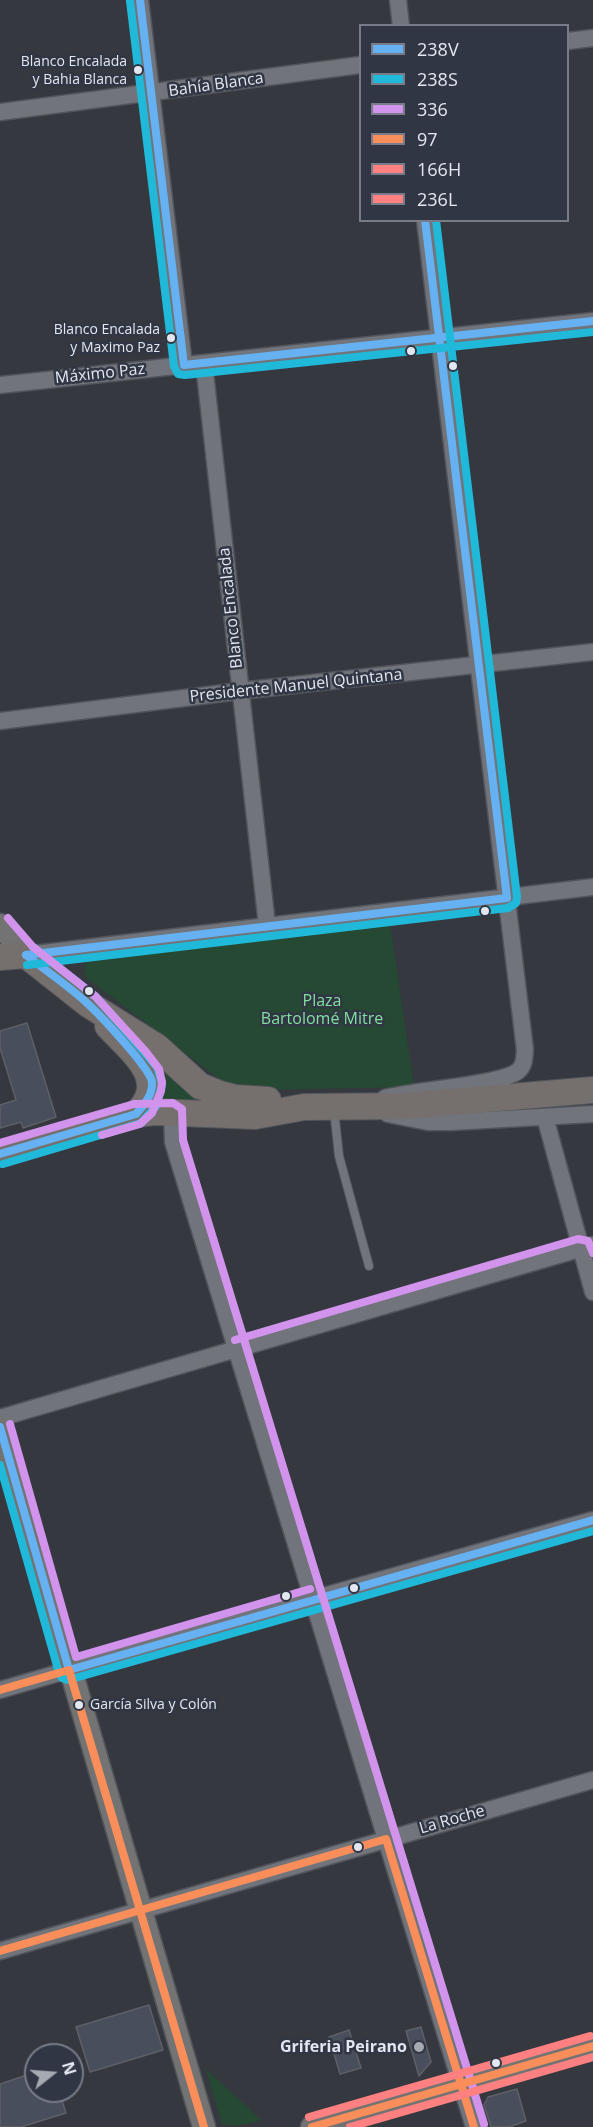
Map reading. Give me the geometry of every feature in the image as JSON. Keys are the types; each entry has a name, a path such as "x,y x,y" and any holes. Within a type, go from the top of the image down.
{"main road":[{"path":"0,957 26,955 88,1004 157,1047 192,1080 211,1092 236,1098 270,1100 304,1107"},
{"path":"88,1004 149,1073 152,1083 148,1100 136,1114"},
{"path":"0,1154 136,1114 255,1116 304,1107 448,1102 593,1090"}],"street":[{"path":"140,0 184,365"},
{"path":"398,0 401,24"},
{"path":"569,40 593,38"},
{"name":"Bahía Blanca","path":"0,112 359,65"},
{"path":"343,1107 396,1095 502,1079 520,1070 524,1063 525,1050 425,222"},
{"name":"Máximo Paz","path":"0,385 593,321"},
{"name":"Blanco Encalada","path":"204,364 267,925"},
{"name":"Presidente Manuel Quintana","path":"0,721 240,691 593,652"},
{"path":"0,925 26,955 593,887"},
{"path":"343,1107 428,1122 593,1114"},
{"path":"172,1113 173,1142 474,2127"},
{"path":"545,1117 587,1247 593,1292"},
{"path":"0,1418 587,1247"},
{"path":"0,1427 204,2127"},
{"path":"0,1690 593,1520"},
{"name":"La Roche","path":"0,1951 593,1780"},
{"path":"312,2127 593,2046"}],"lane":[{"path":"343,1107 339,1156 369,1266"}],"green space":[{"name":"Plaza Bartolomé Mitre","path":"390,923 414,1087 259,1090 227,1085 85,975 84,965 88,962"},
{"path":"150,1052 214,1100 151,1107"},
{"path":"206,2069 261,2120 242,2125 222,2124"}],"building":[{"path":"27,1023 56,1117 23,1128 21,1122 0,1128 0,1105 16,1100 0,1048 0,1031"},
{"path":"149,2005 163,2050 90,2072 84,2053 84,2043 81,2043 76,2027"},
{"name":"Griferia Peirano","path":"421,2027 431,2062 419,2076 406,2031"},
{"path":"349,2030 361,2068 340,2074 329,2037"},
{"path":"24,2076 24,2103 63,2103 66,2113 21,2127 0,2127 0,2084"},
{"path":"517,2089 526,2121 509,2127 491,2127 484,2105 488,2097"}],"transit line":[{"name":"238V","path":"140,0 184,365 593,321"},
{"name":"238S","path":"130,1 174,366 178,374 593,332"},
{"name":"238V","path":"26,955 507,898 425,222"},
{"name":"238S","path":"27,965 508,908 516,903 436,222"},
{"name":"336","path":"8,918 33,947 95,996 159,1069 162,1082 161,1091 152,1113 140,1124 102,1135"},
{"name":"238S","path":"3,1164 141,1123 157,1105 162,1084 157,1067 96,997 33,947"},
{"name":"238V","path":"0,1154 136,1114 147,1099 152,1087 152,1082 143,1065 103,1019 73,991 26,955"},
{"name":"336","path":"0,1143 134,1104 173,1103 182,1109 183,1140 484,2124"},
{"name":"336","path":"235,1340 578,1239 588,1241 593,1253"},
{"name":"336","path":"10,1424 76,1657 310,1589"},
{"name":"238V","path":"0,1427 69,1670 593,1520"},
{"name":"238S","path":"0,1465 59,1673 62,1678 68,1680 593,1531"},
{"name":"97","path":"0,1690 69,1670 204,2127"},
{"name":"97","path":"0,1951 386,1839 474,2127"},
{"name":"236L","path":"309,2117 590,2036"},
{"name":"97","path":"312,2127 593,2046"},
{"name":"166H","path":"350,2127 593,2057"}],"place":[{"name":"Blanco Encalada y Bahia Blanca","path":"138,70"},
{"name":"Blanco Encalada y Maximo Paz","path":"171,338"},
{"name":"García Silva y Colón","path":"79,1705"},
{"name":"Griferia Peirano","path":"419,2047"}]}
